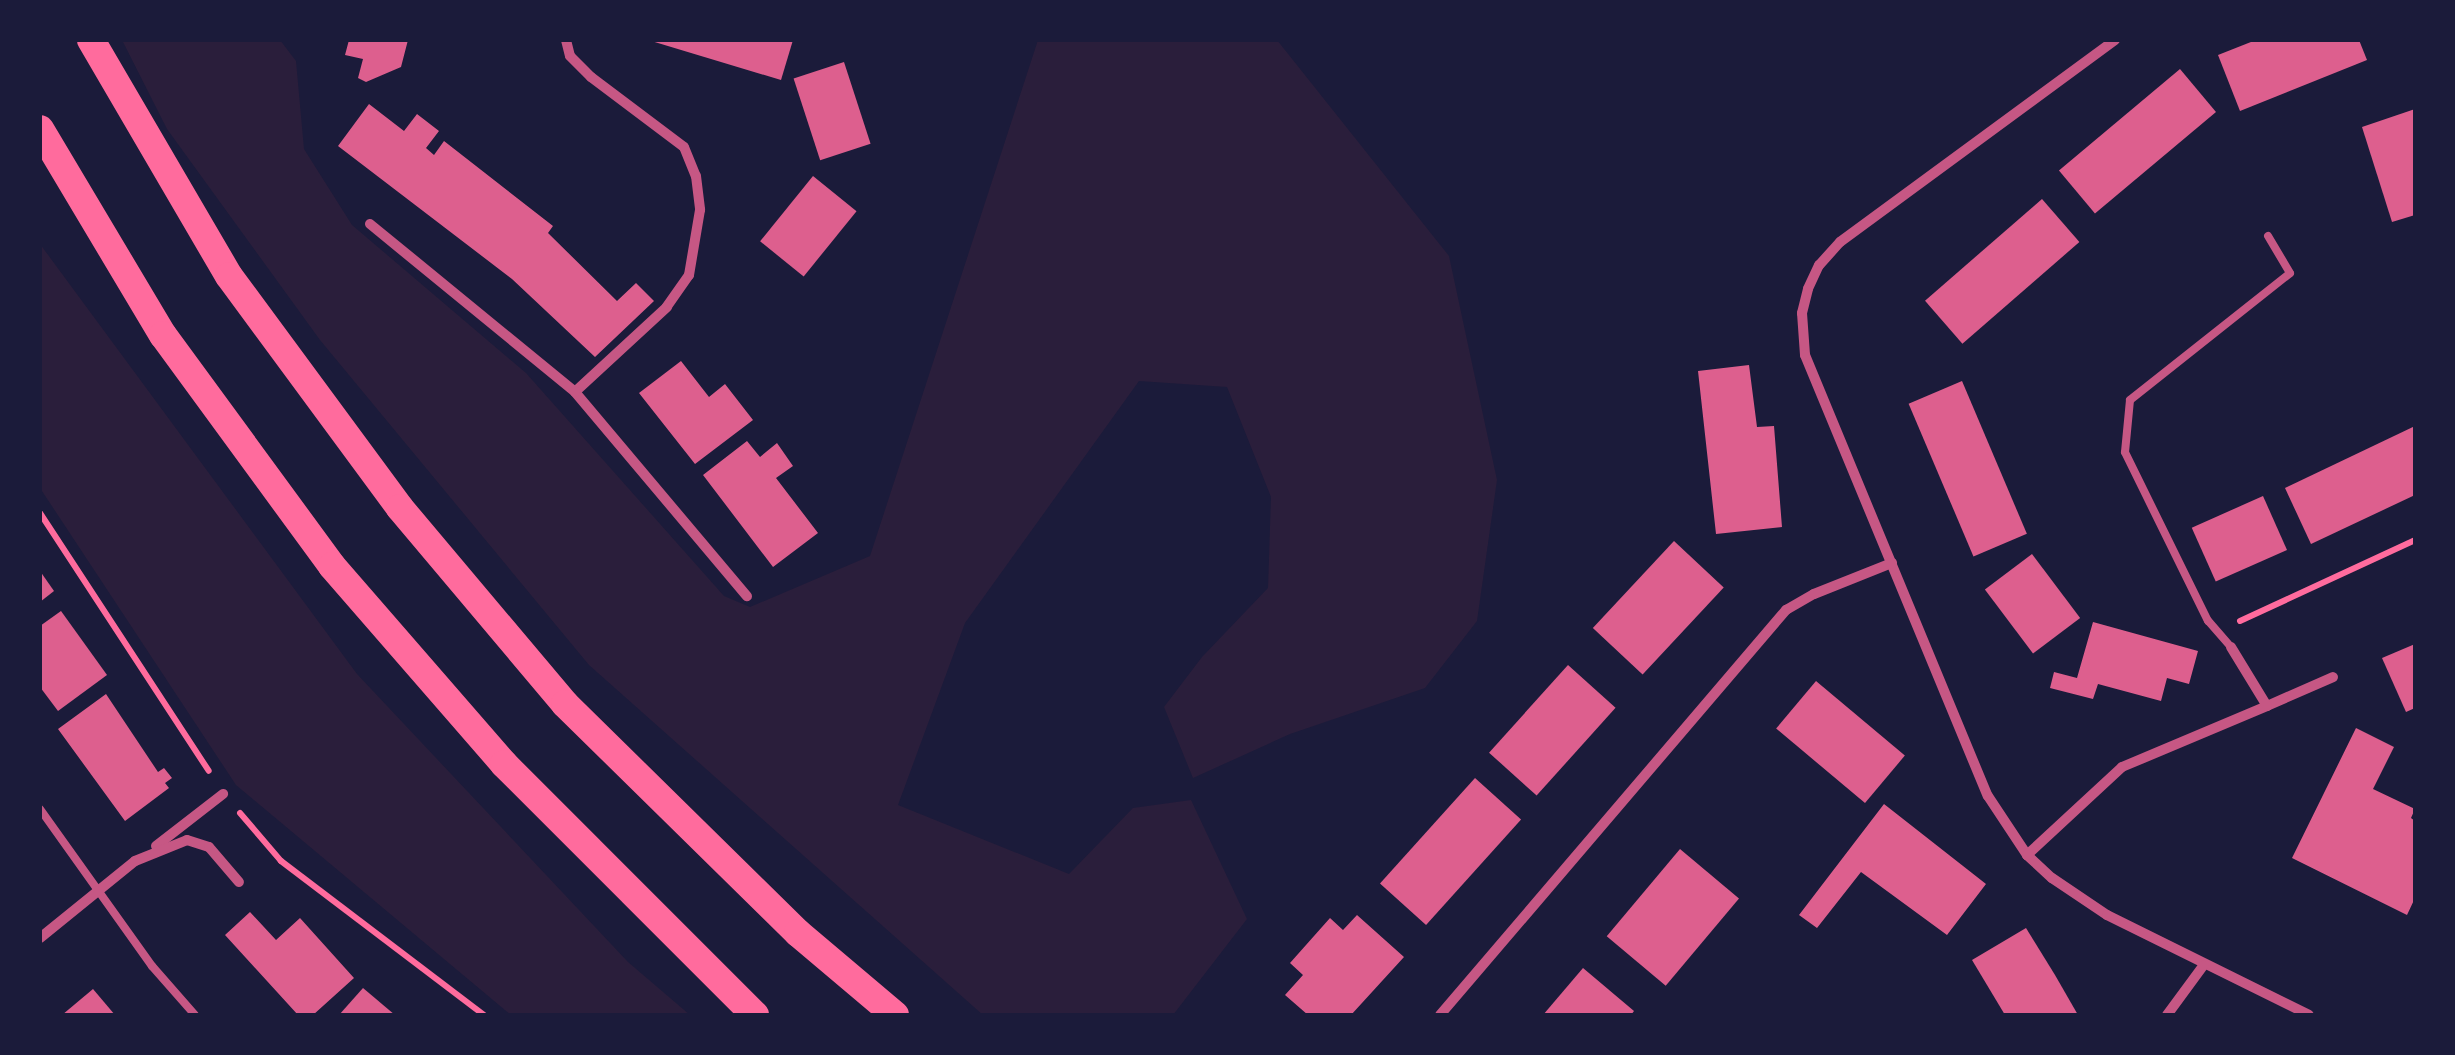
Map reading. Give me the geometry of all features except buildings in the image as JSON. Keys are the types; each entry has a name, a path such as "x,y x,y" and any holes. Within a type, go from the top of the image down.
{"highway":[{"path":"91,40 229,276 413,523 565,704 798,933 895,1015"},
{"path":"40,130 163,335 332,566 504,764 755,1015"}],"street":[{"path":"566,40 570,56 591,77 684,147 696,176 700,210 688,275 667,307 575,392"},
{"path":"2115,40 1840,242 1819,265 1808,289 1802,312 1805,355 1988,796 2028,854 2076,896 2203,966 2308,1015"},
{"path":"370,224 575,392 747,596"},
{"path":"1440,1015 1786,610 1814,594 1892,563"},
{"path":"2231,648 2266,706"},
{"path":"2028,854 2122,767 2334,678"},
{"path":"40,938 99,888 224,794"},
{"path":"135,862 187,840 209,847 240,882"},
{"path":"2166,1015 2203,966"}],"lane":[{"path":"2231,648 2208,620 2125,452 2130,400 2290,273 2268,236"},
{"path":"40,809 152,966 195,1015"}],"path":[{"path":"2231,648 2232,624 2415,540"}],"shaded area":[{"path":"122,40 280,40 296,61 304,149 352,225 526,373 724,596 750,607 870,556 1038,40 1277,40 1449,256 1497,480 1477,621 1425,688 1290,734 1193,778 1164,707 1202,657 1268,588 1271,497 1227,387 1139,381 965,623 898,805 1069,874 1133,808 1191,800 1247,919 1173,1015 983,1015 589,665 320,340 167,129"},
{"path":"40,244 357,674 628,962 690,1015 511,1015 236,785 40,488"}]}
